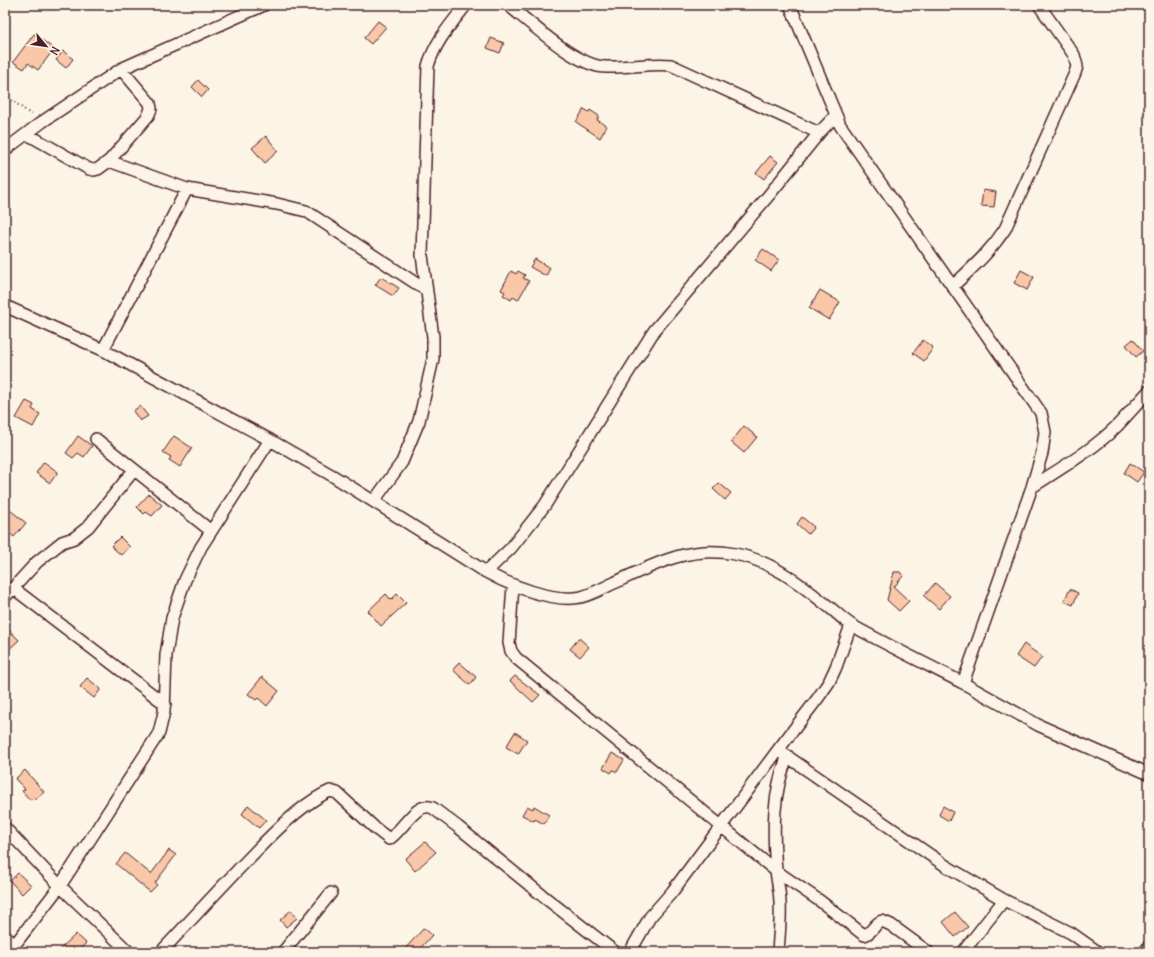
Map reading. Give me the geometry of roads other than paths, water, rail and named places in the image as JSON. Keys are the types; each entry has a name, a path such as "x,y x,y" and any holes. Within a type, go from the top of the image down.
{"street":[{"path":"5,150 42,122 121,69 264,5"},
{"path":"374,500 402,462 419,421 433,359 433,338 422,255 428,66 432,53 439,41 466,5"},
{"path":"508,5 568,52 588,63 605,67 657,64 671,65 818,133"},
{"path":"790,5 840,125 1041,413 1045,432 1045,442 1032,487 963,683"},
{"path":"953,286 993,247 1005,229 1076,73 1077,66 1074,55 1038,5"},
{"path":"26,134 91,170 98,169 108,161 148,116 151,109 150,103 121,69"},
{"path":"486,572 511,548 545,504 654,331 769,195 818,133 836,116"},
{"path":"108,161 187,189 277,204 306,212 426,290"},
{"path":"103,350 187,189"},
{"path":"5,306 103,350 270,440 374,500 500,580 543,594 571,598 581,597 596,592 672,558 698,553 717,552 757,559 777,570 824,603 851,625 963,683 1038,725 1149,774"},
{"path":"1032,487 1107,435 1149,390"},
{"path":"96,439 211,531"},
{"path":"5,936 12,949 60,886 159,733 164,704 166,655 172,618 184,580 201,547 270,440"},
{"path":"5,597 37,562 62,542 74,538 88,527 134,470"},
{"path":"513,585 509,643 511,651 516,658 776,871 820,901 864,935 870,933 878,922 882,921 892,925 928,952"},
{"path":"14,588 164,704"},
{"path":"630,952 650,917 672,892 829,682 851,625"},
{"path":"778,750 946,866 1004,900 1071,933 1098,952"},
{"path":"778,952 780,904 776,871 776,793 782,768 788,756"},
{"path":"161,952 237,870 281,826 321,794 330,791 337,793 389,839 423,807 428,806 433,808 615,952"},
{"path":"5,828 60,886 129,952"},
{"path":"283,952 331,893"},
{"path":"963,952 1004,900"},
{"path":"1145,952 1149,946"}]}
